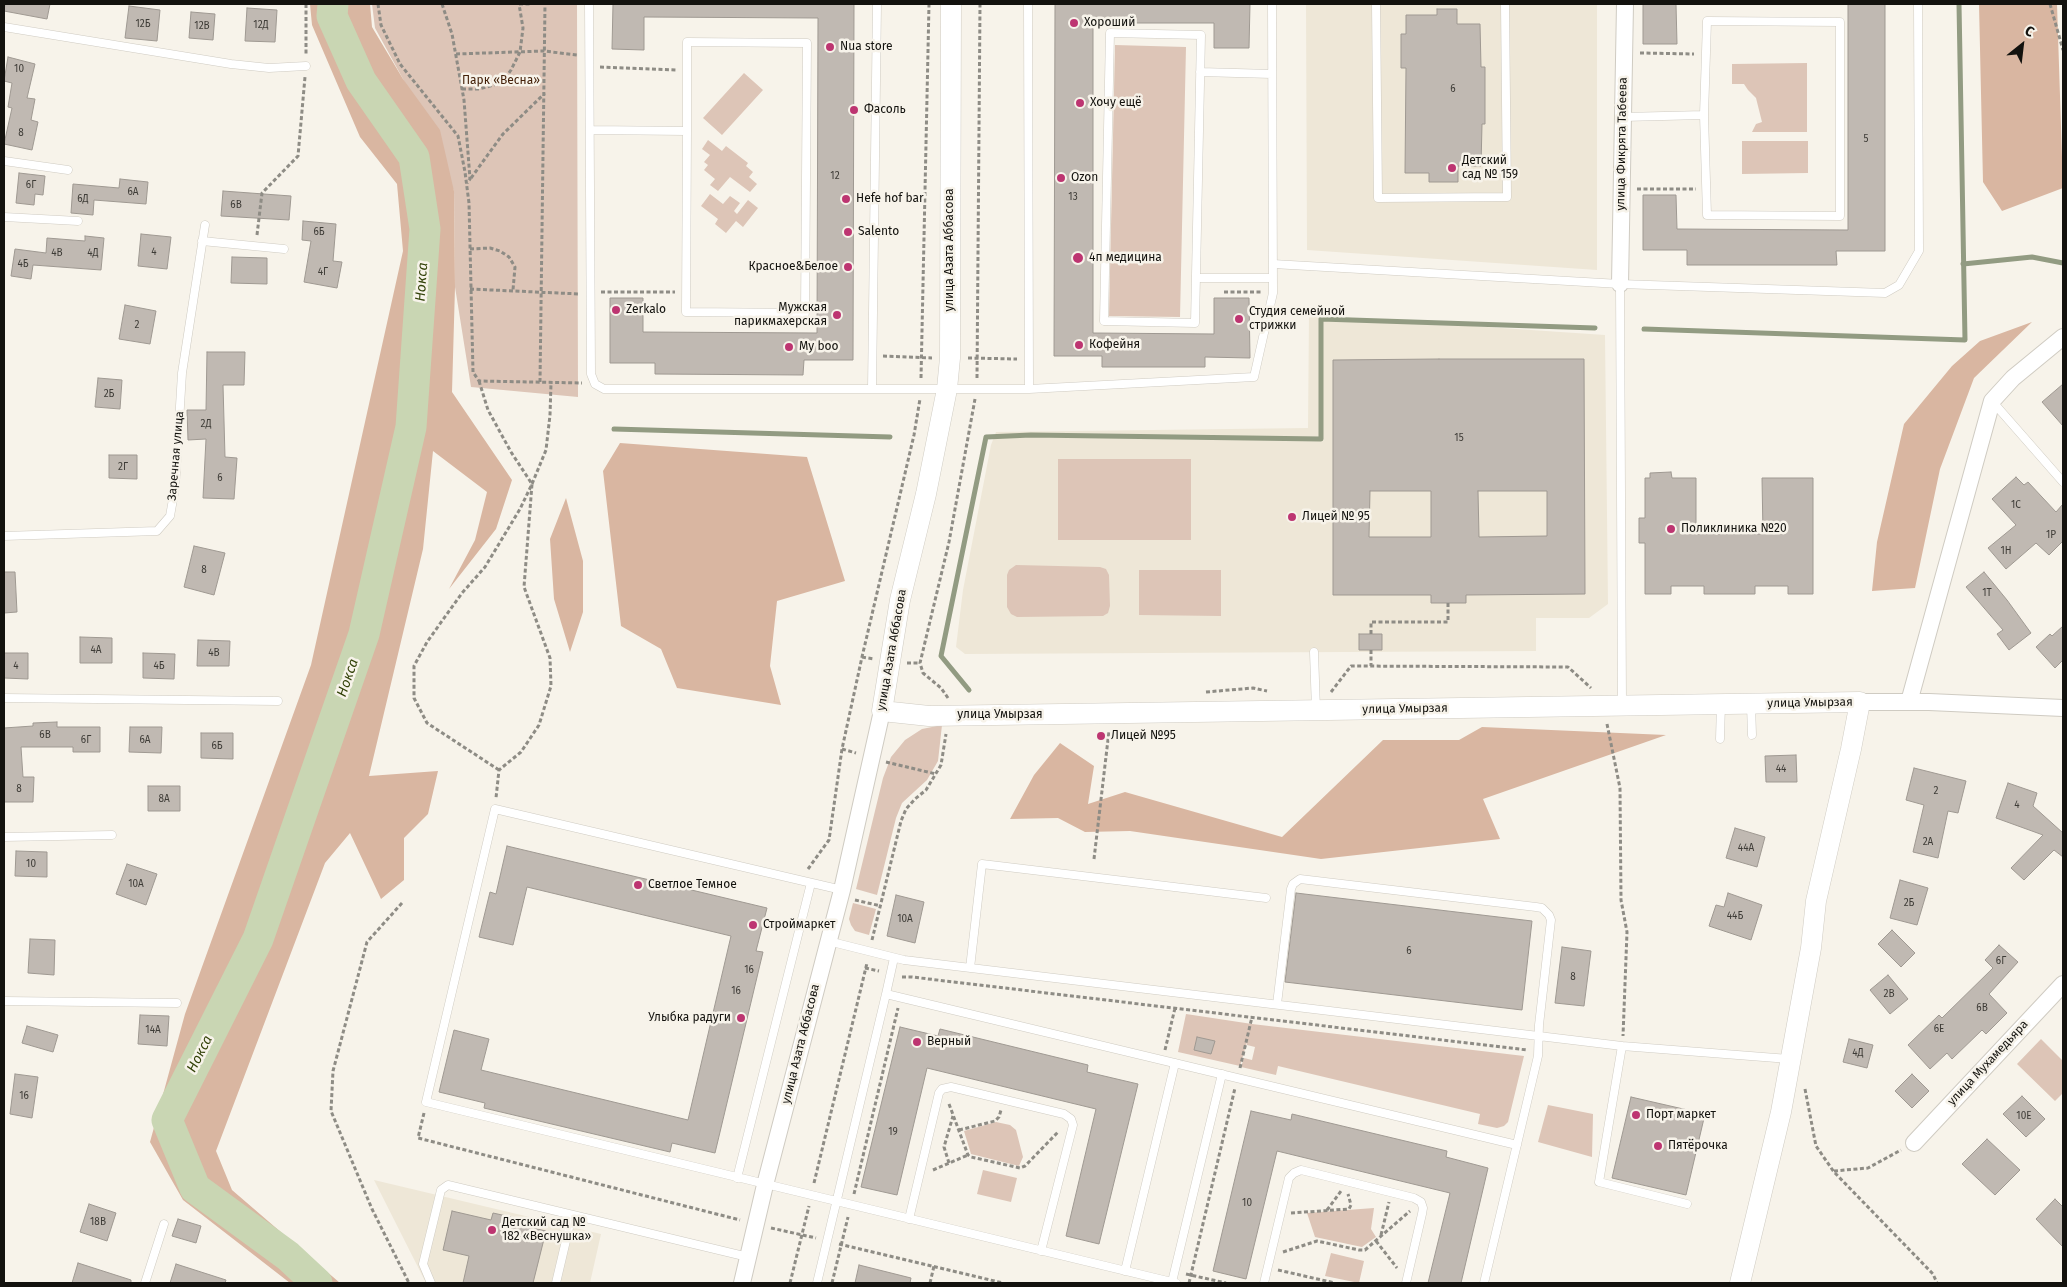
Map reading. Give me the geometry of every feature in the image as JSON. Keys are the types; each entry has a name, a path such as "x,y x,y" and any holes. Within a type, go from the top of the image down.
{"street":[{"name":"улица Азата Аббасова","path":"742,1283 765,1185 842,890 882,711 900,600 926,494 947,388 950,358 951,4"},
{"name":"улица Фикрята Табеева","path":"1620,284 1625,4"},
{"path":"1909,702 1992,401 2013,378 2063,338"},
{"name":"улица Умырзая","path":"882,711 929,716 1860,702 1929,702 2063,708"},
{"path":"1740,1283 1781,1112 1789,1059 1810,957 1816,901 1849,759 1860,702"},
{"name":"улица Мухамедьяра","path":"1914,1143 2063,984"}],"lane":[{"path":"589,4 591,374 595,384 604,389 1029,389 1254,377 1273,292 1272,4"},
{"path":"872,389 877,4"},
{"path":"1028,4 1029,389"},
{"path":"1376,4 1378,198 1507,197 1505,4"},
{"path":"1273,264 1620,284 1885,293 1899,285 1919,250 1918,4"},
{"path":"1707,21 1840,22 1840,216 1707,215 1704,115 1707,54 1707,21"},
{"path":"4,27 240,65 269,68 306,66"},
{"path":"1110,33 1201,35 1196,278 1195,323 1104,321 1110,33"},
{"path":"687,42 806,43 805,312 686,312 687,131 687,42"},
{"path":"1200,72 1272,74"},
{"path":"1623,117 1704,115"},
{"path":"590,130 687,131"},
{"path":"4,161 68,170"},
{"path":"4,217 78,221"},
{"name":"Заречная улица","path":"4,536 157,531 170,516 175,488 182,373 205,225"},
{"path":"202,241 284,249"},
{"path":"1196,278 1273,278"},
{"path":"1613,705 1620,284"},
{"path":"1992,401 2063,482"},
{"path":"1314,652 1316,710"},
{"path":"4,698 278,701"},
{"path":"1720,739 1721,704"},
{"path":"1751,704 1752,736"},
{"path":"842,890 495,809 426,1102 1174,1283 1222,1074"},
{"path":"4,837 112,835"},
{"path":"970,968 982,864 1266,898"},
{"path":"1277,1004 1291,889 1293,884 1300,880 1325,881 1536,907 1546,911 1551,920 1538,1052 1484,1283"},
{"path":"736,1178 808,882"},
{"path":"828,941 894,958 1277,1004 1539,1039 1789,1059"},
{"path":"816,1283 894,958"},
{"path":"886,994 1517,1145"},
{"path":"4,1001 177,1002"},
{"path":"1622,1046 1599,1182 1687,1204"},
{"path":"1125,1271 1175,1063"},
{"path":"909,1219 939,1093 943,1088 951,1087 1064,1114 1071,1119 1073,1125 1041,1251"},
{"path":"1264,1283 1290,1178 1294,1173 1301,1170 1345,1183 1414,1198 1421,1202 1422,1214 1406,1282"},
{"path":"431,1283 423,1264 441,1190 444,1186 448,1185 748,1257"},
{"path":"556,1283 572,1215"},
{"path":"145,1283 164,1224"}],"path":[{"path":"256,246 262,193 298,156 306,66 306,4"},
{"path":"378,4 382,25 400,64 458,136 467,183 473,372 479,381 488,410 511,452 532,484 524,587 550,658 551,686 539,725 521,752 499,770 495,809"},
{"path":"442,4 452,34 462,89 470,179"},
{"path":"462,89 479,89 500,82 512,70 520,52 523,28 519,4 531,4"},
{"path":"540,382 545,4"},
{"path":"808,882 807,871 829,840 842,749 914,435 921,389 929,4"},
{"path":"948,706 948,697 924,673 920,663 949,542 977,388 980,4"},
{"path":"2050,4 2063,50"},
{"path":"456,54 544,52 589,56"},
{"path":"1624,54 1707,54"},
{"path":"589,67 687,71"},
{"path":"467,183 503,134 545,92"},
{"path":"1622,189 1707,190"},
{"path":"470,249 490,248 500,251 509,257 515,267 513,290"},
{"path":"470,289 591,293 686,292"},
{"path":"479,381 595,384"},
{"path":"499,770 427,723 414,698 414,666 427,642 462,593 485,566 520,509 546,450 551,383"},
{"path":"1371,634 1371,622 1448,622 1448,603"},
{"path":"1371,650 1371,666"},
{"path":"1613,705 1620,788 1621,900 1627,932 1622,1046"},
{"path":"1094,858 1109,728"},
{"path":"790,1283 900,820 915,798 926,790 942,765 946,733"},
{"path":"402,903 367,942 333,1071 331,1111 372,1209 409,1283"},
{"path":"865,968 905,978 912,976 1538,1052"},
{"path":"832,1283 905,978"},
{"path":"1162,1060 1175,1008"},
{"path":"1189,1283 1252,1017"},
{"path":"1805,1086 1816,1146 1834,1172 1933,1274 1937,1283"},
{"path":"943,1088 968,1155 972,1158 1020,1168 1025,1166 1071,1119"},
{"path":"959,1130 997,1120 1004,1100"},
{"path":"426,1102 418,1138 756,1224 1004,1283"},
{"path":"949,1163 944,1148 954,1115"},
{"path":"1834,1172 1868,1168 1914,1143"},
{"path":"919,1176 968,1155"},
{"path":"1327,1210 1345,1183"},
{"path":"1281,1214 1350,1208 1345,1183"},
{"path":"1380,1236 1391,1192"},
{"path":"1271,1256 1315,1241 1362,1250 1376,1241 1421,1202"},
{"path":"1376,1241 1406,1282"},
{"path":"930,1283 934,1266"},
{"path":"1268,1267 1335,1283"}],"shaded area":[{"path":"310,4 370,4 372,27 403,79 440,130 454,191 455,287 452,392 512,480 496,529 449,589 475,540 487,492 433,451 423,549 369,776 438,771 428,814 404,838 404,880 381,899 350,833 325,863 216,1151 232,1190 340,1283 290,1283 183,1200 150,1142 185,1014 311,665 403,251 397,184 360,137 312,25"},
{"name":"Детский сад № 159","path":"1306,4 1597,4 1597,270 1307,250"},
{"path":"1979,4 2057,4 2063,188 2002,211 1983,182"},
{"name":"Лицей № 95","path":"1309,315 1605,335 1608,604 1589,618 1536,618 1536,651 965,654 956,647 963,590 991,445 996,432 1308,428"},
{"path":"2032,322 1974,378 1940,469 1915,588 1872,591 1877,542 1904,424 1952,366 1980,341"},
{"path":"620,443 807,457 845,581 777,601 770,666 781,705 677,688 661,649 621,626 603,471"},
{"path":"566,498 583,561 583,612 570,652 554,599 550,539"},
{"path":"1482,727 1666,735 1483,799 1500,839 1321,859 1130,831 1085,832 1058,818 1010,819 1034,775 1060,743 1094,766 1088,804 1125,792 1282,837 1383,740 1459,740"},
{"name":"Детский сад № 182 «Веснушка»","path":"374,1180 601,1234 590,1283 426,1283"}],"green space":[{"name":"Парк «Весна»","path":"372,4 577,4 578,397 471,387 455,287 454,191 403,79 375,28"},
{"path":"1115,45 1186,47 1180,317 1109,316"},
{"path":"1807,63 1807,132 1752,132 1756,124 1762,122 1756,98 1744,84 1732,84 1732,64"},
{"path":"744,73 763,90 722,135 703,118"},
{"path":"708,140 722,151 726,146 748,163 746,166 753,172 749,177 757,184 750,192 730,177 718,191 710,185 715,179 704,170 708,165 704,162 710,155 702,149"},
{"path":"1742,141 1808,141 1808,173 1742,174"},
{"path":"710,194 723,204 730,196 740,203 734,211 737,214 748,200 758,208 743,227 736,221 726,233 715,224 718,219 701,206"},
{"path":"1058,459 1191,459 1191,540 1058,540"},
{"path":"1016,565 1100,567 1106,569 1109,575 1110,606 1108,613 1103,616 1017,617 1011,614 1007,607 1007,575 1009,570"},
{"path":"1139,570 1221,570 1221,616 1139,615"},
{"path":"942,725 938,761 927,780 902,803 896,818 877,895 856,889 883,778 891,757 905,740 922,729"},
{"path":"853,903 876,909 869,935 855,931 851,925 849,919"},
{"path":"1186,1014 1252,1024 1524,1056 1508,1122 1504,1126 1497,1128 1478,1124 1480,1114 1278,1066 1276,1075 1241,1067 1244,1058 1252,1060 1255,1047 1247,1045 1247,1042 1240,1066 1178,1052"},
{"path":"2041,1039 2063,1061 2063,1093 2055,1101 2017,1064"},
{"path":"1548,1105 1593,1114 1592,1157 1538,1142"},
{"path":"996,1122 1010,1125 1016,1130 1023,1157 1019,1166 971,1154 964,1131"},
{"path":"983,1170 1017,1178 1011,1202 977,1194"},
{"path":"1374,1208 1371,1229 1376,1237 1362,1247 1315,1237 1307,1213"},
{"path":"1331,1253 1364,1261 1359,1283 1325,1276"}],"building":[{"path":"5,4 50,4 47,19 4,11"},
{"path":"613,4 854,4 853,360 804,360 803,375 655,374 655,363 610,363 610,298 643,298 643,332 817,333 818,18 644,17 644,50 612,49"},
{"path":"1055,4 1250,4 1249,48 1214,48 1214,23 1093,23 1093,333 1214,334 1214,298 1249,298 1250,358 1205,357 1205,367 1102,367 1102,356 1054,356"},
{"path":"1643,4 1676,4 1677,44 1643,44"},
{"path":"1848,4 1885,4 1885,251 1836,251 1837,265 1687,265 1687,250 1643,250 1643,195 1676,195 1677,229 1848,230"},
{"path":"129,6 160,10 157,41 125,38"},
{"path":"247,8 277,10 275,42 245,41"},
{"path":"1437,9 1457,9 1457,24 1480,24 1481,67 1485,67 1485,124 1482,124 1481,166 1458,166 1458,182 1429,182 1429,173 1405,173 1406,68 1401,68 1401,34 1406,34 1406,15 1437,15"},
{"path":"191,12 215,14 213,40 189,38"},
{"path":"8,57 35,64 27,98 35,99 31,120 38,122 32,150 4,144 12,108 8,107 12,83 4,81"},
{"path":"19,173 45,176 43,195 35,194 34,205 16,203"},
{"path":"120,179 148,182 146,204 94,200 93,215 71,213 73,184 119,188"},
{"path":"223,191 291,196 289,220 221,216"},
{"path":"303,221 336,224 333,261 342,262 337,288 304,282 311,241 302,240"},
{"path":"141,234 171,237 167,269 138,266"},
{"path":"85,236 104,238 101,270 33,265 31,279 11,276 15,249 46,253 47,238 85,241"},
{"path":"232,257 267,258 267,284 231,283"},
{"path":"125,305 156,311 150,344 119,339"},
{"path":"207,352 245,352 244,385 223,385 225,457 237,458 234,499 203,498 206,439 188,440 187,410 206,410"},
{"path":"1584,359 1585,594 1466,595 1466,603 1431,603 1431,595 1333,595 1333,360","holes":["1370,491 1431,491 1431,537 1369,537","1478,491 1547,491 1547,536 1479,537"]},
{"path":"98,378 122,380 120,409 95,407"},
{"path":"2063,384 2063,426 2042,402"},
{"path":"109,455 137,455 137,479 109,478"},
{"name":"Поликлиника №20","path":"1671,472 1672,478 1696,478 1696,534 1763,534 1762,478 1813,478 1813,594 1788,594 1788,586 1755,586 1755,594 1704,594 1704,586 1671,586 1671,594 1645,594 1645,543 1639,543 1639,518 1645,518 1645,478 1650,478 1650,473"},
{"path":"2016,477 2024,485 2028,482 2056,512 2063,504 2063,541 2049,555 2036,543 2006,569 1988,548 2016,525 1992,499"},
{"path":"194,546 225,553 214,595 184,587"},
{"path":"4,572 15,572 17,612 4,613"},
{"path":"1984,572 2031,633 2009,650 1997,634 2003,630 1966,587"},
{"path":"2063,626 2063,660 2055,668 2036,647 2050,634 2052,636"},
{"path":"1359,634 1382,634 1382,650 1359,650"},
{"path":"80,637 112,638 112,663 80,663"},
{"path":"198,640 230,641 229,666 197,666"},
{"path":"4,653 28,653 28,679 4,678"},
{"path":"143,653 175,654 174,679 143,678"},
{"path":"57,722 57,727 100,727 100,752 73,752 73,747 21,747 23,777 34,777 33,802 4,802 4,728 33,726 33,723"},
{"path":"130,727 162,727 161,753 129,752"},
{"path":"201,733 233,733 233,759 201,758"},
{"path":"1796,755 1797,782 1766,782 1765,756"},
{"path":"1914,768 1966,781 1958,813 1948,811 1938,858 1913,852 1924,805 1906,800"},
{"path":"2008,783 2037,793 2033,806 2063,833 2063,857 2054,850 2024,880 2011,868 2043,835 1996,818"},
{"path":"148,786 180,786 180,811 148,811"},
{"path":"1735,828 1765,837 1757,867 1726,858"},
{"path":"507,846 767,908 756,951 763,952 715,1153 672,1143 670,1152 484,1108 485,1103 439,1092 454,1030 489,1039 481,1070 688,1120 731,936 527,887 513,945 479,937 490,892 496,894"},
{"path":"16,851 47,852 47,877 15,876"},
{"path":"127,864 157,874 146,905 116,894"},
{"path":"1900,880 1928,888 1917,925 1890,918"},
{"path":"1296,893 1532,921 1522,1010 1285,982"},
{"path":"1728,893 1762,905 1751,940 1709,926 1716,905 1724,907"},
{"path":"896,895 924,902 915,943 887,936"},
{"path":"1892,930 1915,953 1901,967 1878,944"},
{"path":"30,939 55,940 54,975 28,973"},
{"path":"1999,945 2018,962 1989,994 2007,1013 1986,1034 1982,1030 1952,1059 1947,1053 1930,1069 1908,1045 1939,1015 1942,1018 1993,968 1985,960"},
{"path":"1562,947 1591,951 1584,1006 1555,1003"},
{"path":"1888,975 1908,999 1890,1014 1870,990"},
{"path":"140,1015 169,1016 167,1046 138,1044"},
{"path":"27,1026 58,1035 53,1052 22,1043"},
{"path":"900,1027 938,1036 940,1029 1088,1065 1087,1072 1138,1084 1099,1244 1066,1236 1096,1109 927,1068 897,1195 861,1187"},
{"path":"1197,1037 1215,1041 1211,1054 1194,1050"},
{"path":"1849,1039 1873,1045 1867,1068 1843,1062"},
{"path":"15,1074 38,1077 32,1118 10,1114"},
{"path":"1912,1074 1929,1091 1912,1108 1895,1091"},
{"path":"2022,1096 2045,1119 2026,1137 2003,1114"},
{"path":"1631,1097 1705,1114 1686,1195 1612,1178"},
{"path":"1251,1111 1291,1120 1292,1114 1447,1151 1446,1157 1488,1168 1461,1283 1428,1283 1450,1193 1277,1151 1246,1279 1213,1271"},
{"path":"1987,1139 2020,1170 1995,1195 1962,1164"},
{"path":"2055,1199 2063,1207 2063,1247 2036,1219"},
{"path":"89,1204 116,1213 107,1241 80,1232"},
{"path":"452,1211 491,1220 493,1213 511,1217 510,1223 546,1231 533,1283 463,1283 469,1256 443,1250"},
{"path":"178,1219 201,1226 196,1243 172,1236"},
{"path":"78,1263 131,1280 131,1283 72,1283"},
{"path":"176,1264 226,1280 225,1283 170,1283"},
{"path":"859,1265 911,1278 910,1283 855,1283"}],"waterway":[{"name":"Нокса","path":"317,1283 288,1256 195,1188 167,1120 258,939 364,634 411,427 425,229 414,157 361,81 332,16 333,4"},
{"path":"1644,329 1965,340 1959,4"},
{"path":"1963,264 2032,257 2063,263"},
{"path":"969,690 941,656 986,437 1031,435 1321,439 1321,319 1595,328"},
{"path":"614,429 890,437"}],"place":[{"name":"Хороший","path":"1074,23"},
{"name":"Nua store","path":"830,47"},
{"name":"Хочу ещё","path":"1080,103"},
{"name":"Фасоль","path":"854,110"},
{"name":"Детский сад № 159","path":"1452,168"},
{"name":"Ozon","path":"1061,178"},
{"name":"Hefe hof bar","path":"846,199"},
{"name":"Salento","path":"848,232"},
{"name":"4п медицина","path":"1078,258"},
{"name":"Красное&Белое","path":"848,267"},
{"name":"Zerkalo","path":"616,310"},
{"name":"Мужская парикмахерская","path":"837,315"},
{"name":"Студия семейной стрижки","path":"1239,319"},
{"name":"Кофейня","path":"1079,345"},
{"name":"My boo","path":"789,347"},
{"name":"Лицей № 95","path":"1292,517"},
{"name":"Поликлиника №20","path":"1671,529"},
{"name":"Лицей №95","path":"1101,736"},
{"name":"Светлое Темное","path":"638,885"},
{"name":"Строймаркет","path":"753,925"},
{"name":"Улыбка радуги","path":"741,1018"},
{"name":"Верный","path":"917,1042"},
{"name":"Порт маркет","path":"1636,1115"},
{"name":"Пятёрочка","path":"1658,1146"},
{"name":"Детский сад № 182 «Веснушка»","path":"492,1230"}]}
